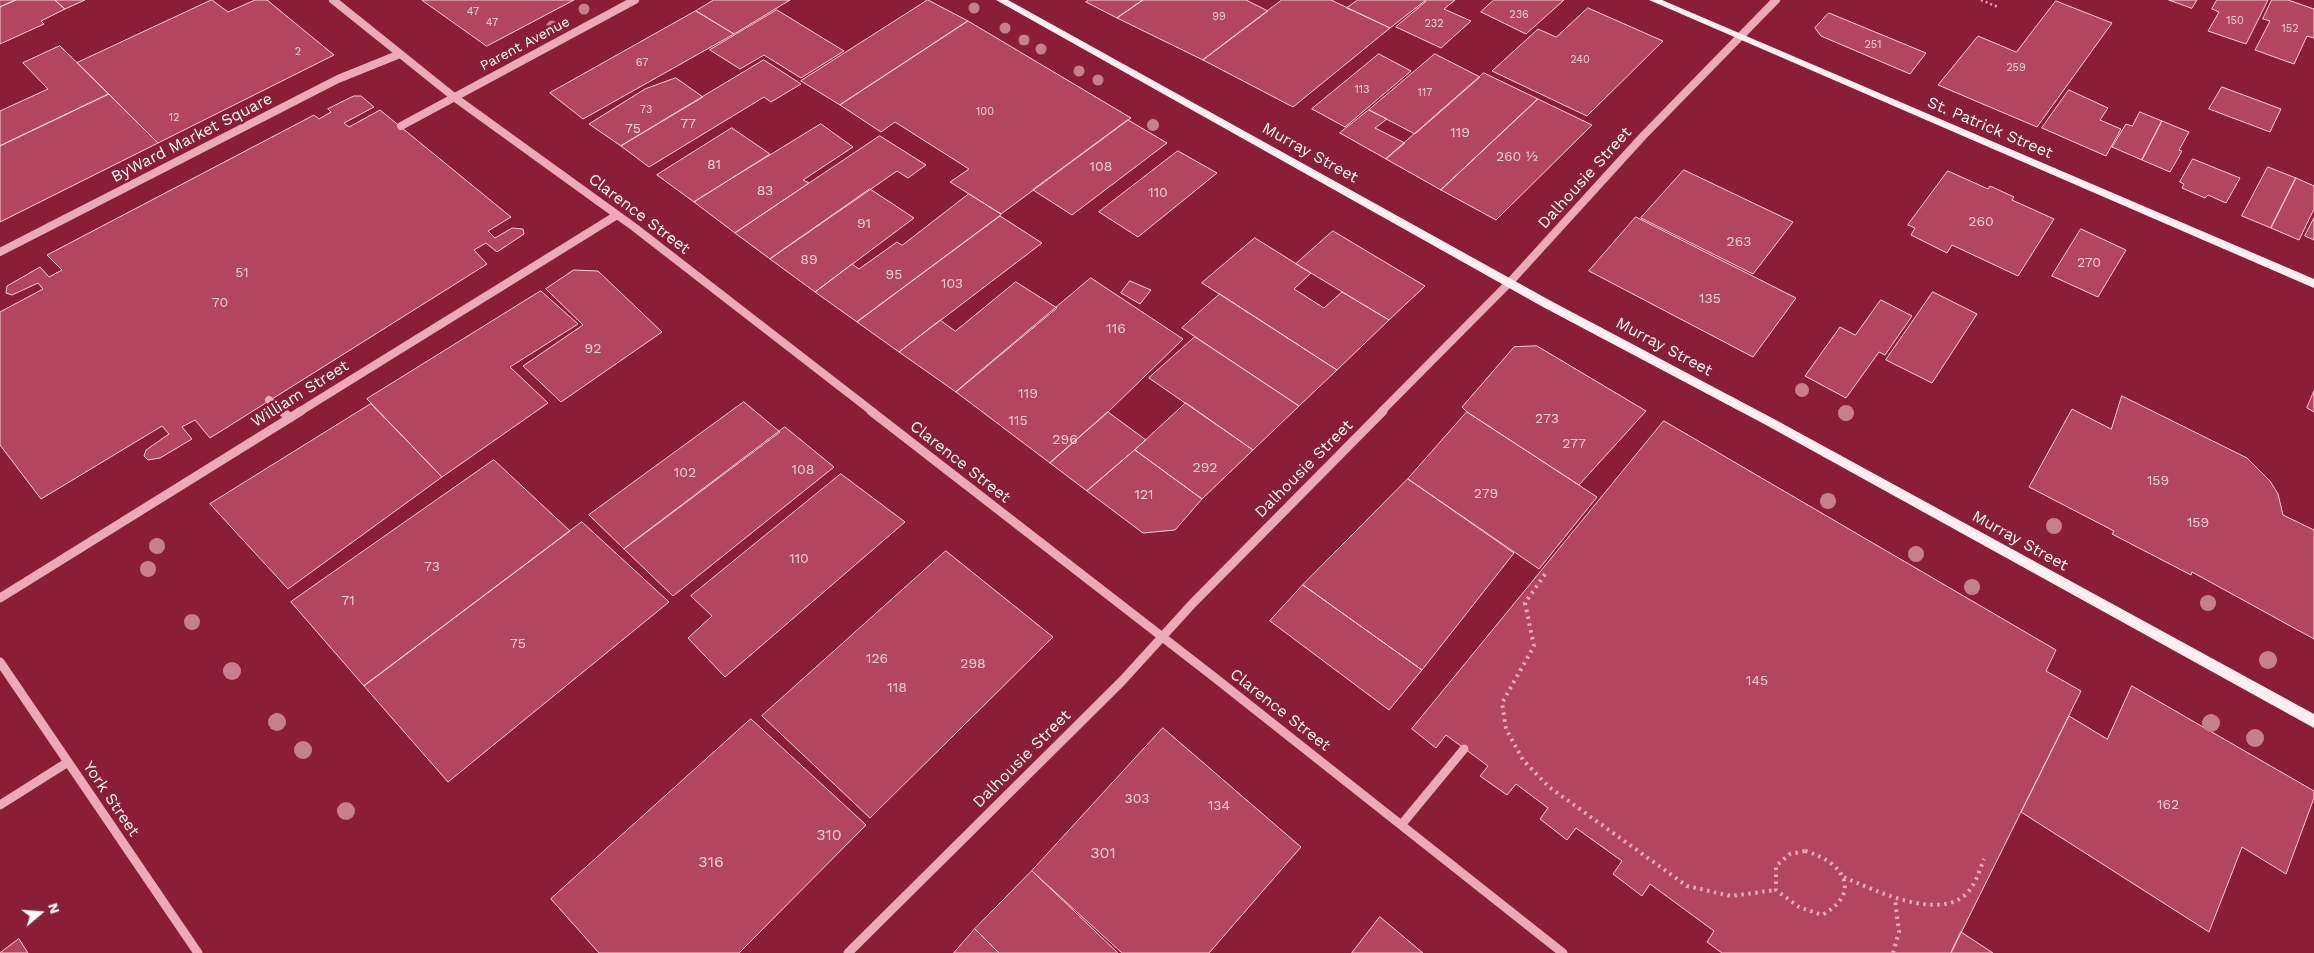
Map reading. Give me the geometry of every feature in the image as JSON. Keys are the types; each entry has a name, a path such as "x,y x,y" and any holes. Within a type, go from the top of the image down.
{"main road":[{"name":"Murray Street","path":"1001,0 1547,304 1770,422 2314,721"},
{"name":"St. Patrick Street","path":"1654,0 2314,284"}],"street":[{"name":"Clarence Street","path":"333,0 454,97 617,214 1402,824 1563,953"},
{"name":"Parent Avenue","path":"401,126 635,0"},
{"name":"Dalhousie Street","path":"848,953 1122,682 1193,603 1510,282 1643,136 1776,0"},
{"name":"ByWard Market Square","path":"0,252 338,79 400,54"},
{"name":"William Street","path":"0,598 617,214"},
{"path":"270,400 290,418"},
{"name":"York Street","path":"0,662 198,953"},
{"path":"1402,824 1464,749"},
{"path":"0,805 68,762"}],"path":[{"path":"1981,0 1998,7"},
{"path":"1545,574 1525,603 1534,646 1502,703 1506,729 1523,760 1549,787 1687,886 1730,896 1776,890 1799,907 1822,915 1840,904 1845,887 1843,877 1832,863 1812,851 1793,852 1776,866 1776,890"},
{"path":"1843,877 1895,899 1944,904 1963,896 1974,883 1984,859"},
{"path":"1894,953 1898,932 1895,899"}],"building":[{"path":"0,0 16,0 0,7"},
{"path":"16,0 55,0 65,9 41,21 44,24 0,44 0,7"},
{"path":"55,0 85,0 65,9"},
{"path":"212,0 228,12 255,0 267,0 334,55 158,143 77,63"},
{"path":"422,0 574,0 487,46"},
{"path":"714,0 790,0 734,34 696,11"},
{"path":"928,0 968,21 840,105 801,81"},
{"path":"1089,0 1143,0 1117,18 1086,2"},
{"path":"1143,0 1246,0 1268,11 1203,60 1117,18"},
{"path":"1282,0 1331,0 1390,28 1293,107 1203,60"},
{"path":"1358,0 1426,0 1390,28 1347,8"},
{"path":"1428,0 1455,0 1444,9 1471,21 1441,48 1396,27"},
{"path":"1494,0 1564,0 1526,34 1481,12"},
{"path":"2169,0 2197,0 2192,8"},
{"path":"2217,0 2268,0 2246,44 2208,31 2219,12 2212,9"},
{"path":"2272,0 2288,0 2314,9 2314,38 2307,36 2294,64 2255,50 2270,21 2263,19"},
{"path":"2056,1 2112,23 2037,127 1938,85 1978,36 2016,52"},
{"path":"1588,8 1663,41 1587,116 1492,71 1538,29 1556,37"},
{"path":"777,10 844,51 801,78 764,55 740,69 710,50"},
{"path":"696,11 734,34 583,119 550,93"},
{"path":"1829,13 1926,53 1910,74 1821,36 1815,28"},
{"path":"968,21 1131,118 1001,214 950,182 969,169 895,122 881,132 840,105"},
{"path":"60,46 109,94 0,146 0,111 48,89 23,63"},
{"path":"1379,54 1411,71 1345,127 1312,109"},
{"path":"1435,54 1480,77 1415,134 1369,110"},
{"path":"764,60 801,84 771,102 764,97 649,167 621,146"},
{"path":"1484,73 1538,99 1441,190 1386,159"},
{"path":"676,78 703,97 621,146 589,124 645,89"},
{"path":"2222,87 2281,109 2270,132 2209,109"},
{"path":"2069,90 2108,108 2100,120 2121,129 2106,156 2042,128"},
{"path":"109,94 158,143 0,222 0,146"},
{"path":"354,96 361,96 374,107 344,123 349,127 380,110 511,217 488,231 495,238 512,228 523,229 524,234 497,252 486,243 474,250 487,264 210,438 195,420 182,427 192,439 160,458 148,460 144,456 146,450 169,434 162,426 41,499 0,445 0,312 43,289 38,283 12,295 6,293 7,286 40,267 49,277 62,270 47,255 314,115 319,119 331,112 328,109"},
{"path":"1538,99 1592,125 1496,220 1441,190"},
{"path":"1369,110 1387,119 1375,128 1405,143 1386,159 1340,133"},
{"path":"2140,112 2162,121 2142,160 2112,147 2126,124 2132,126"},
{"path":"1128,120 1167,143 1072,215 1033,190"},
{"path":"2162,121 2189,132 2179,150 2182,151 2170,172 2142,160"},
{"path":"821,124 853,147 803,180 809,183 735,233 694,202"},
{"path":"732,128 770,154 694,202 657,175"},
{"path":"880,136 926,165 908,178 897,171 770,259 735,233"},
{"path":"1178,151 1217,173 1138,237 1099,212"},
{"path":"2193,159 2240,178 2226,203 2208,195 2205,198 2182,188 2184,184 2180,182"},
{"path":"2268,167 2296,178 2271,228 2242,216"},
{"path":"1684,170 1793,222 1753,274 1641,218"},
{"path":"1948,171 1988,189 1990,186 2014,197 2012,200 2054,219 2018,276 1952,245 1947,253 1911,235 1915,228 1908,225"},
{"path":"2296,178 2314,186 2314,209 2299,240 2271,228"},
{"path":"870,189 914,218 815,292 770,259"},
{"path":"969,194 1001,214 1000,216 857,322 815,292 852,264 859,269 897,242 902,245"},
{"path":"1000,216 1042,243 899,352 857,322"},
{"path":"1636,217 1796,298 1753,357 1589,271"},
{"path":"2314,218 2314,240 2305,236"},
{"path":"2081,229 2126,250 2098,297 2052,276"},
{"path":"1333,231 1425,286 1389,320 1296,264"},
{"path":"1255,238 1311,273 1294,289 1324,308 1342,292 1389,320 1337,370 1202,283"},
{"path":"574,270 598,271 662,332 561,402 523,366 583,325 546,289"},
{"path":"1091,278 1183,339 1108,412 1050,463 956,392"},
{"path":"1130,281 1151,290 1140,304 1121,293"},
{"path":"1016,282 1057,308 956,392 899,352 940,320 955,331"},
{"path":"541,291 578,324 510,367 548,403 442,477 367,399"},
{"path":"1933,292 1977,314 1932,383 1886,360"},
{"path":"1220,294 1337,370 1299,406 1182,328"},
{"path":"1881,300 1912,316 1885,355 1879,352 1846,398 1805,376 1840,327 1855,335"},
{"path":"1195,337 1299,406 1253,450 1149,378"},
{"path":"1537,346 1646,411 1579,485 1462,407 1514,347"},
{"path":"2314,391 2314,412 2307,408"},
{"path":"2122,396 2247,458 2270,481 2278,494 2283,515 2314,530 2314,639 2192,572 2191,575 2112,534 2114,531 2029,487 2072,409 2111,429"},
{"path":"744,402 780,432 624,549 589,515"},
{"path":"1186,403 1253,450 1202,499 1135,450"},
{"path":"371,404 442,477 288,589 210,504"},
{"path":"1108,412 1146,440 1087,491 1050,463"},
{"path":"1467,412 1597,497 1539,569 1408,479"},
{"path":"1664,421 2056,650 2046,671 2081,691 1951,953 1722,953 1707,942 1714,931 1650,884 1642,896 1613,874 1622,861 1576,828 1567,840 1540,819 1548,808 1516,784 1507,795 1480,776 1488,766 1446,735 1436,748 1412,729"},
{"path":"785,427 834,467 673,596 624,549"},
{"path":"1135,450 1202,499 1175,530 1143,533 1087,491"},
{"path":"494,460 570,531 364,686 291,602"},
{"path":"841,474 905,522 725,677 688,638 712,616 691,596"},
{"path":"1408,479 1514,553 1422,670 1303,585"},
{"path":"582,522 669,602 448,782 364,686"},
{"path":"946,551 1053,637 870,818 762,716"},
{"path":"1303,585 1422,670 1389,710 1270,621"},
{"path":"2132,686 2314,791 2314,798 2286,874 2242,847 2209,932 2021,812 2069,716 2107,739"},
{"path":"751,719 866,825 739,953 599,953 551,899"},
{"path":"1163,728 1301,847 1209,953 1122,953 1032,871"},
{"path":"1032,871 1118,953 999,953 975,929"},
{"path":"1380,917 1423,953 1352,953"},
{"path":"975,929 999,953 954,953"},
{"path":"1961,932 1993,953 1951,953"},
{"path":"19,939 28,953 0,953"}]}
